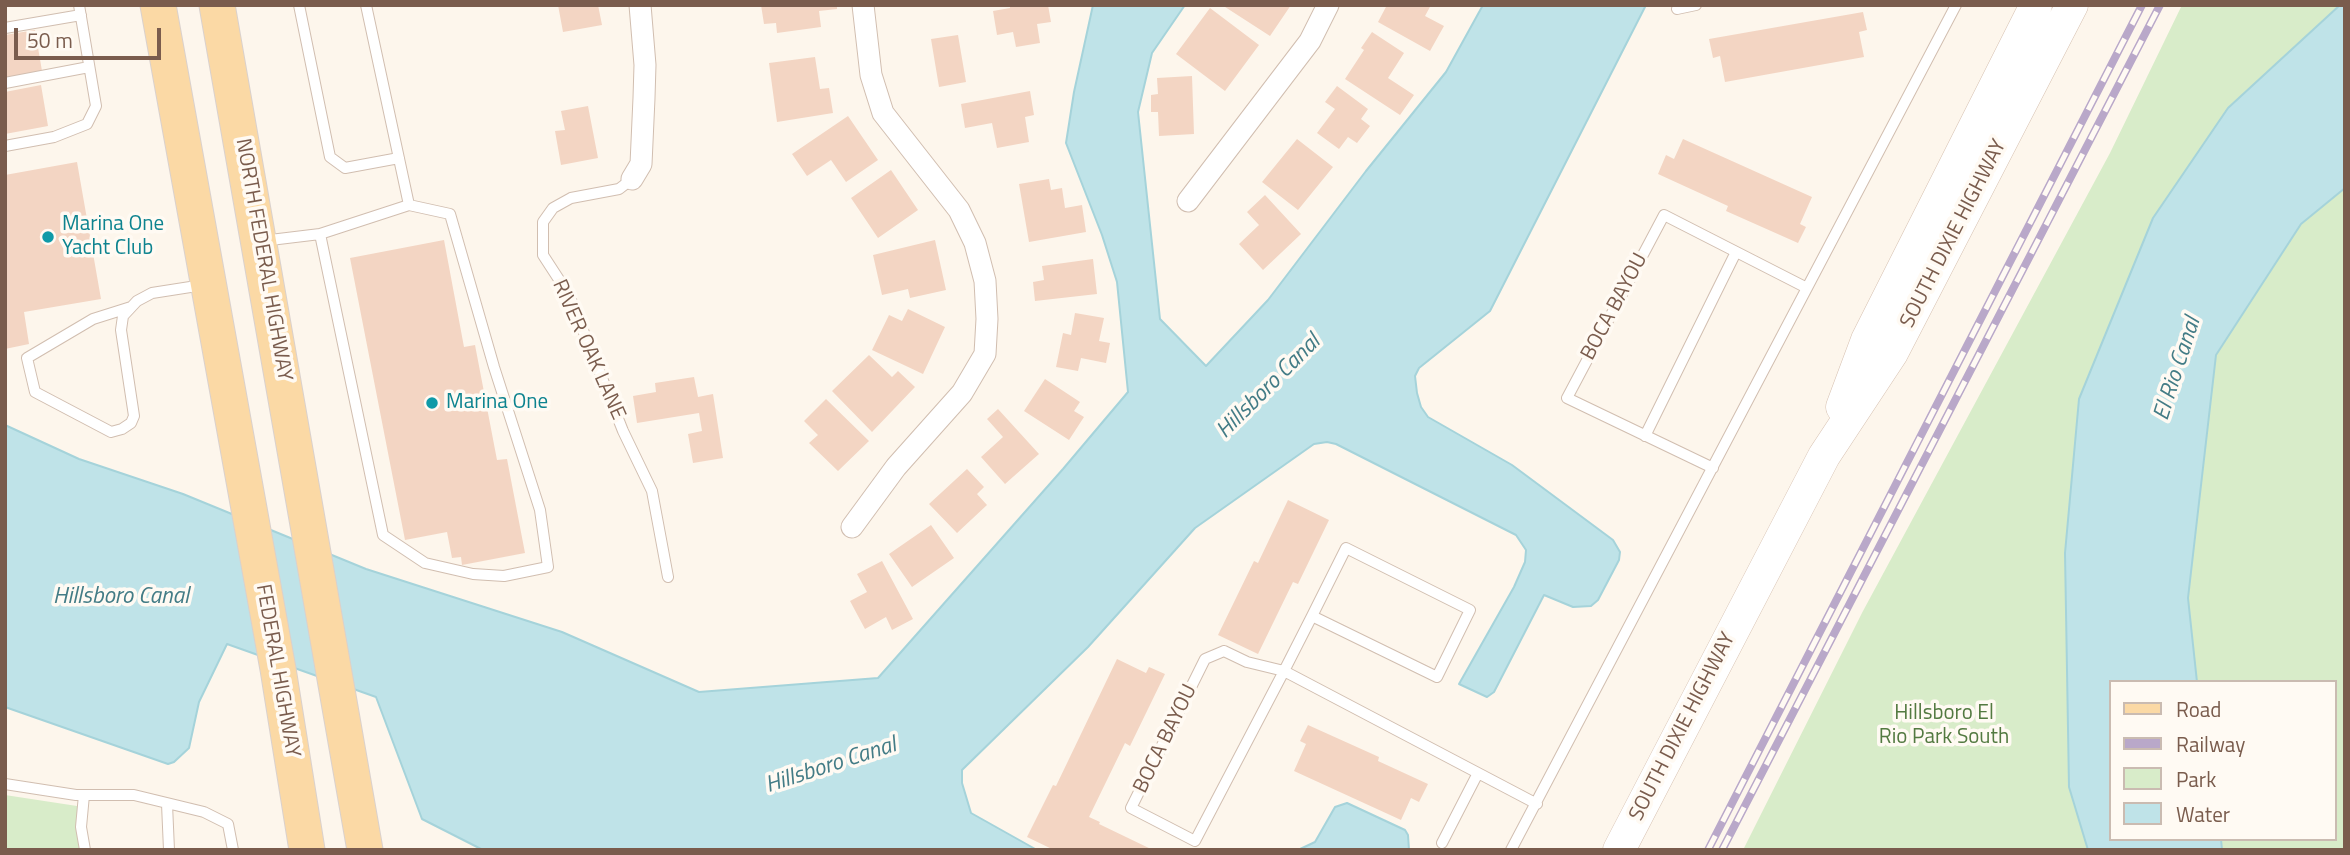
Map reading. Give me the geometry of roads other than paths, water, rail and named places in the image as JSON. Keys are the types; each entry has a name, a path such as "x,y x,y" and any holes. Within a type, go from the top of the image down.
{"main road":[{"path":"158,5 209,284"},
{"name":"NORTH FEDERAL HIGHWAY","path":"217,5 365,850"},
{"name":"SOUTH DIXIE HIGHWAY","path":"1824,456 1867,340 2036,5"},
{"name":"SOUTH DIXIE HIGHWAY","path":"1619,850 1824,456 1892,353 2072,5"},
{"name":"FEDERAL HIGHWAY","path":"209,284 278,669 307,850"}],"street":[{"path":"632,179 641,163 644,99 645,65 640,5"},
{"path":"852,527 896,467 962,393 985,354 988,319 985,281 975,243 959,211 883,113 871,75 863,5"},
{"path":"1188,201 1310,41 1328,5"}],"lane":[{"path":"299,5 330,157 345,168 399,158"},
{"path":"366,5 409,205"},
{"path":"1677,9 1696,5"},
{"path":"1511,850 1956,5"},
{"path":"5,28 80,10 96,106 87,124 54,137 5,146"},
{"path":"5,83 89,67"},
{"name":"RIVER OAK LANE","path":"632,179 619,189 570,198 553,208 543,222 543,256 569,295 623,430 652,491 668,577"},
{"path":"259,242 320,234 409,205 450,214 494,367 540,510 548,567 504,576 473,574 425,563 383,535 320,234"},
{"name":"BOCA BAYOU","path":"1713,468 1566,398 1664,215 1807,288"},
{"path":"1645,436 1736,252"},
{"path":"131,307 93,319 27,358 35,392 111,432 122,429 131,423 134,416 121,330 123,316 137,301 152,293 209,284"},
{"name":"BOCA BAYOU","path":"1312,615 1437,677 1470,610 1346,548 1312,615 1284,671 1195,841 1132,808 1205,660 1224,651 1247,662 1284,671 1537,804"},
{"path":"1442,843 1478,773"},
{"path":"5,784 84,795 134,795 204,812 228,824 233,850"},
{"path":"84,795 81,827 85,850"},
{"path":"167,804 169,850"}],"water":[{"name":"Hillsboro Canal","path":"1093,5 1185,5 1152,53 1138,112 1160,319 1206,366 1268,300 1366,171 1446,72 1483,5 1646,5 1490,311 1419,368 1415,376 1421,407 1428,417 1512,465 1613,540 1620,552 1619,560 1598,600 1591,606 1573,607 1544,595 1494,692 1487,697 1459,684 1514,587 1525,562 1526,550 1516,535 1336,444 1327,442 1314,444 1195,528 1088,647 962,770 962,783 971,813 1037,850 483,850 422,819 376,697 227,644 199,702 189,748 168,764 5,707 5,425 79,459 183,494 366,569 562,632 699,692 878,678 1128,392 1117,282 1102,235 1066,143"},
{"name":"El Rio Canal","path":"2340,5 2345,5 2345,188 2301,224 2216,355 2188,598 2197,680 2108,680 2108,841 2221,841 2222,850 2088,850 2069,787 2065,553 2079,399 2153,218 2228,108"},
{"path":"1347,803 1405,830 1409,850 1298,850 1315,842 1335,807"}],"railway":[{"path":"1708,850 2142,5"},
{"path":"1722,850 2160,5"}],"place":[{"name":"Marina One Yacht Club","path":"48,237"},
{"name":"Marina One","path":"432,403"}],"park label":[{"name":"Hillsboro El Rio Park South","path":"1944,726"}]}
